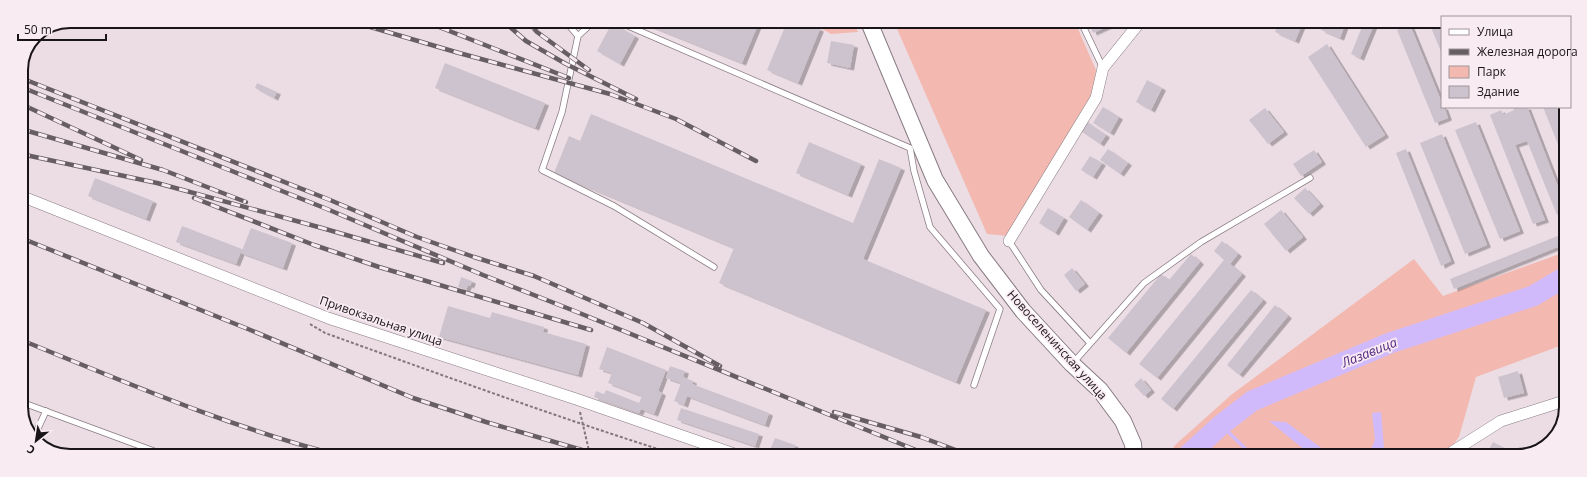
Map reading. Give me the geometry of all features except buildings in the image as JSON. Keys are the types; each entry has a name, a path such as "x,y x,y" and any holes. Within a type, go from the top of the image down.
{"main road":[{"name":"Новоселенинская улица","path":"872,28 935,180 981,256 1023,311 1072,364 1100,390 1123,420 1133,444 1133,449"}],"street":[{"path":"1008,241 1096,98 1102,68 1135,28"},
{"name":"Привокзальная улица","path":"28,199 328,318 576,399 720,449"},
{"path":"1457,449 1501,421 1559,403"}],"lane":[{"path":"571,28 578,36"},
{"path":"586,28 578,36 562,112 542,170 614,206 714,267"},
{"path":"633,28 910,148 914,171 930,227 1000,309 974,385"},
{"path":"1084,28 1102,68"},
{"path":"1072,364 1144,283 1201,242 1310,178"},
{"path":"1008,241 1041,290 1090,343"},
{"path":"28,405 149,449"},
{"path":"41,421 46,411"}],"path":[{"path":"576,399 588,449"}],"green space":[{"path":"820,28 856,28 858,32 831,34"},
{"path":"897,28 1078,28 1096,70 1092,97 1007,236 987,234"},
{"path":"1559,254 1559,346 1476,377 1459,437 1450,449 1173,449 1174,446 1231,395 1414,259 1443,296"}],"shaded area":[{"path":"1381,412 1384,447 1383,449 1371,449 1375,440 1372,413"},
{"path":"1269,421 1286,422 1323,449 1303,449"}],"waterway":[{"name":"Лазавица","path":"1195,449 1221,425 1252,401 1390,343 1533,296 1559,281"},
{"path":"1221,425 1246,449"}],"railway":[{"path":"374,28 610,94 676,119 756,161"},
{"path":"442,28 569,78"},
{"path":"511,28 526,41 566,64 636,99"},
{"path":"533,28 589,70"},
{"path":"28,81 330,200 417,237 534,276 643,323 720,366"},
{"path":"28,90 327,209 483,275 913,449"},
{"path":"28,107 141,160"},
{"path":"28,131 163,170 246,202"},
{"path":"28,155 157,183 443,263"},
{"path":"194,198 314,245 379,267 591,330"},
{"path":"28,241 248,329 413,398 486,422 578,449"},
{"path":"28,343 178,403 257,431 316,449"},
{"path":"834,412 921,437 953,449"}]}
